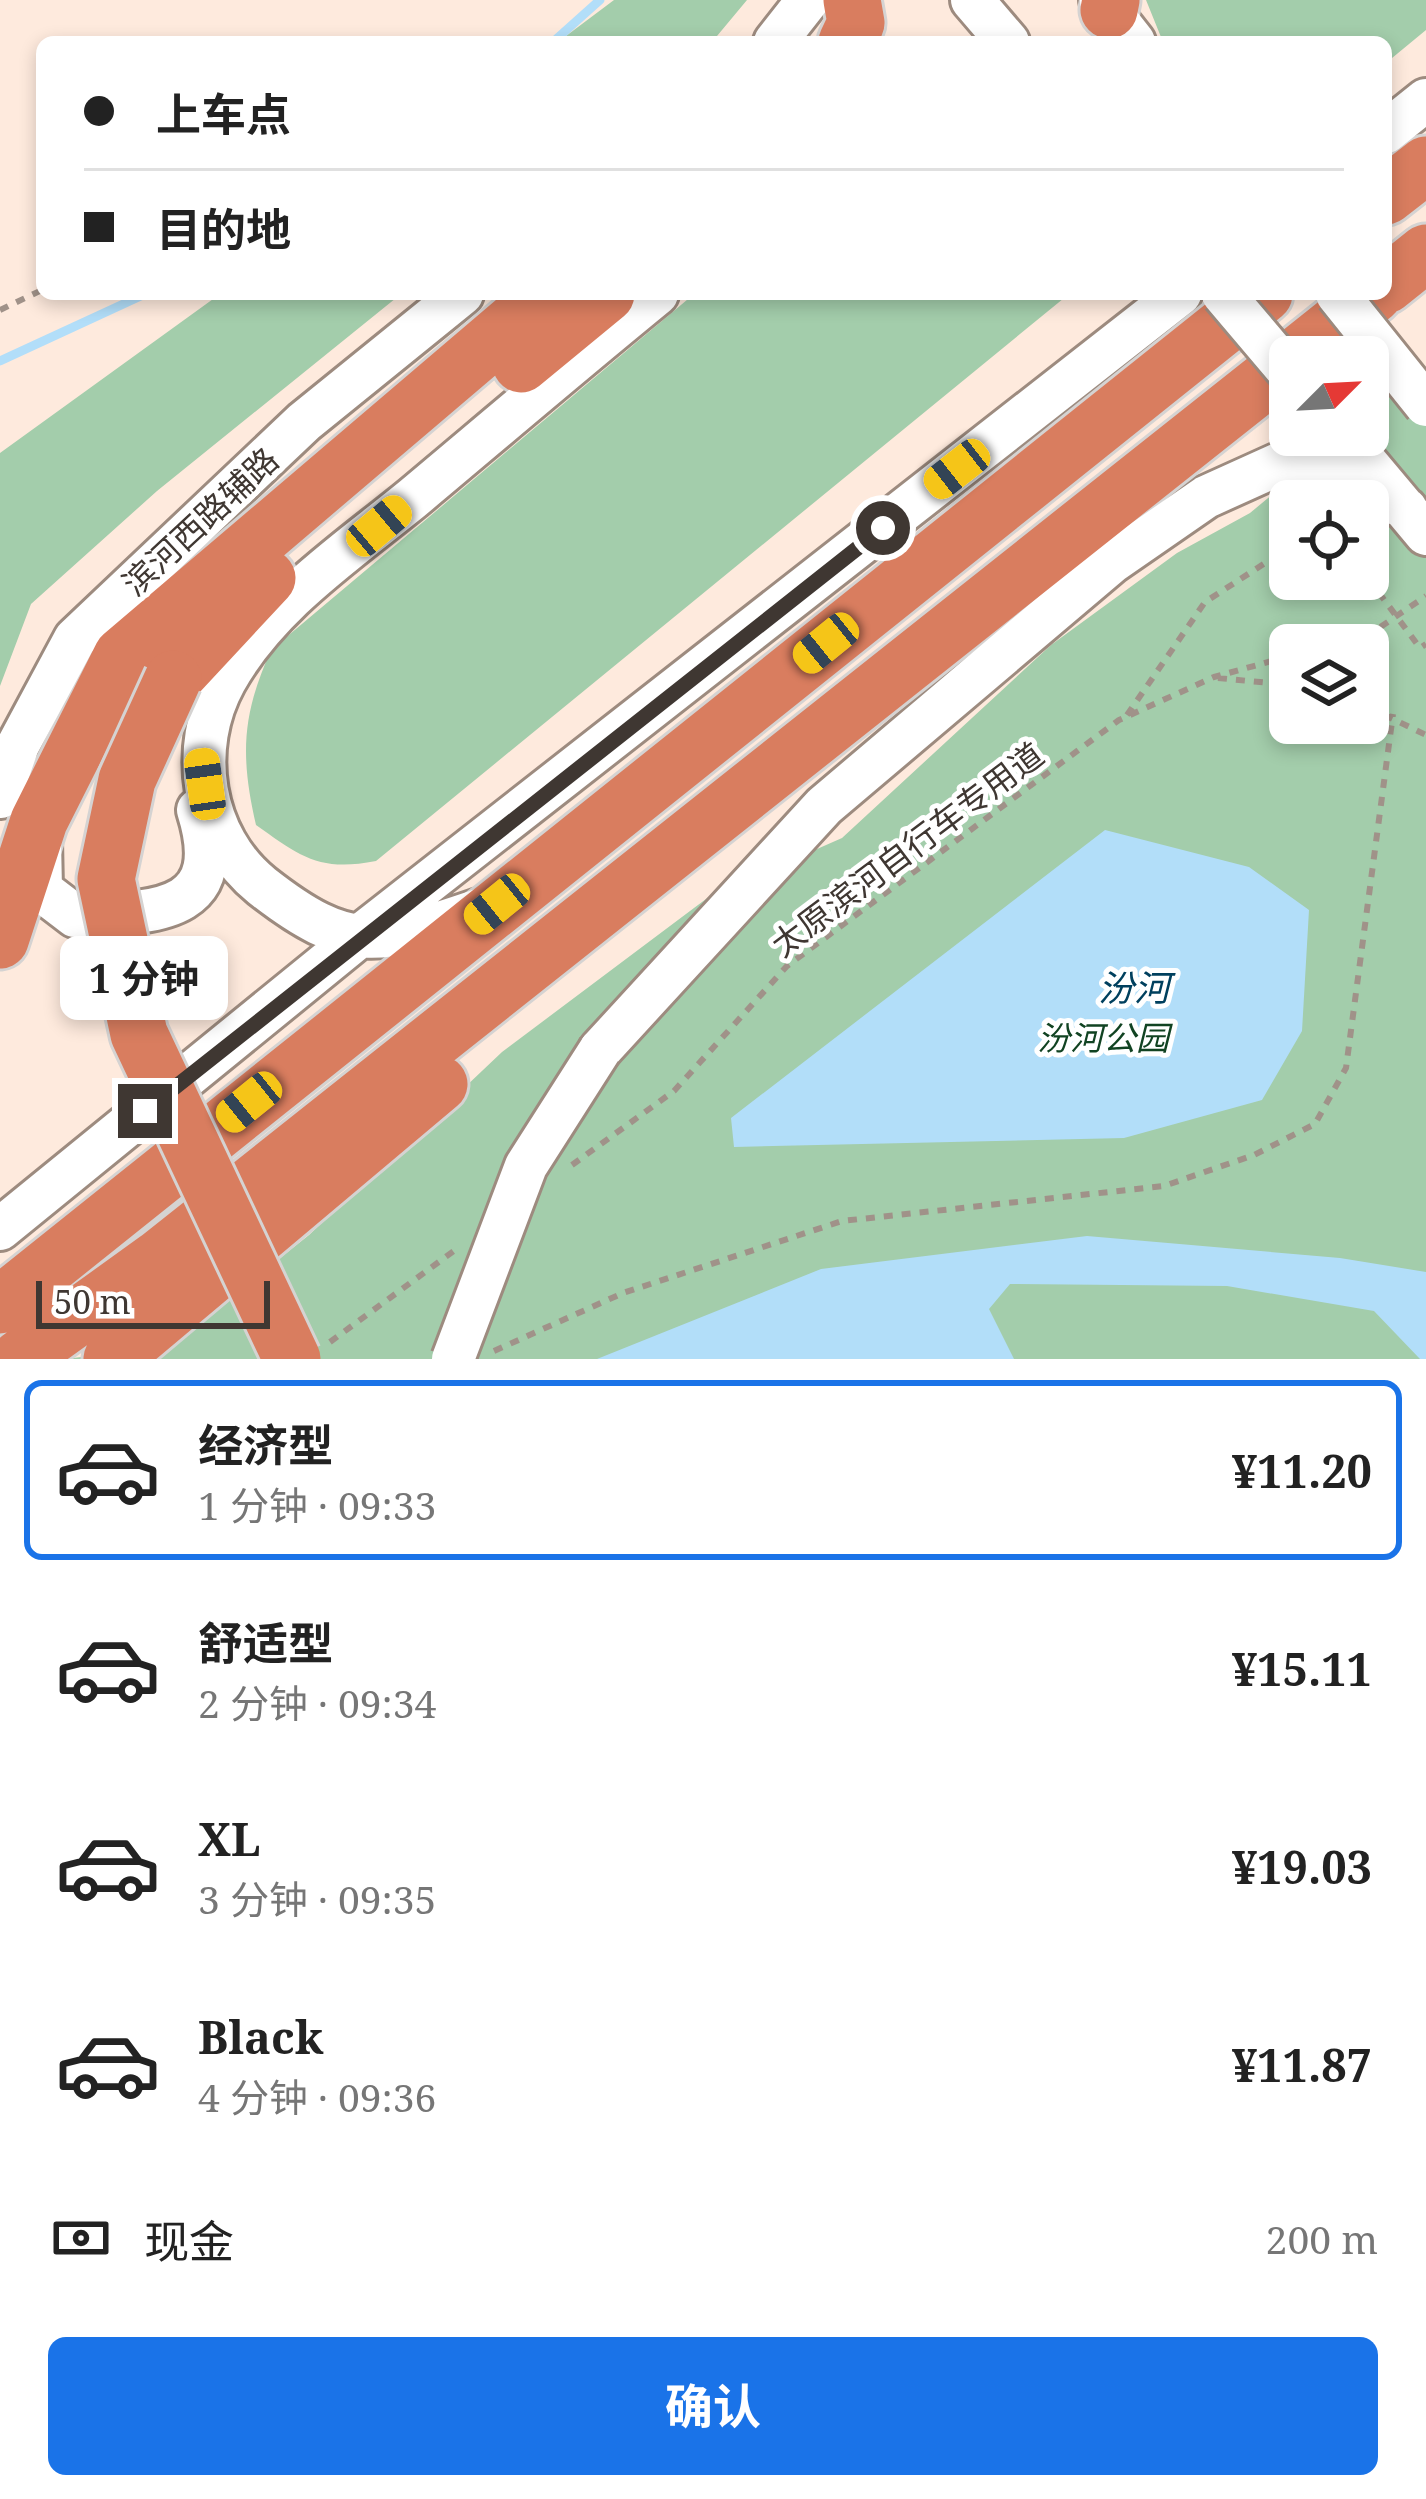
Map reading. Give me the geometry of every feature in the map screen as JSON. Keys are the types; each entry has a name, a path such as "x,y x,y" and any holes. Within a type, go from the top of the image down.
{"highway":[{"path":"850,36 856,23 852,0"},
{"path":"1392,191 1426,165"},
{"path":"1392,280 1426,253"},
{"path":"0,940 20,809 122,656 540,300"},
{"path":"308,1352 139,1034 106,879 128,780 173,679 286,558 599,300"},
{"path":"0,1305 1256,300"},
{"path":"1322,336 1367,300"},
{"path":"20,1359 158,1259 1269,378"},
{"path":"112,1359 520,1014 592,918"}],"main road":[{"path":"780,36 808,0"},
{"path":"972,0 1003,36"},
{"path":"1392,127 1426,100"},
{"name":"滨河西路辅路","path":"20,809 18,745 76,639 304,422 455,300"},
{"path":"20,809 41,890 75,916 155,912 191,892 205,873 209,846 192,790 201,754 224,682 276,612 650,300"},
{"path":"0,1228 362,935 1172,300"},
{"path":"1227,300 1269,349"},
{"path":"1342,300 1426,405"},
{"path":"1360,456 1416,522"},
{"path":"453,1359 526,1166 600,1049 824,806 1112,562 1206,497 1279,464 1340,472 1416,522"},
{"path":"201,754 209,813 253,878 311,924 393,939 497,904"}],"path":[{"path":"0,310 36,293"},
{"path":"1126,716 1204,602 1269,560"},
{"path":"1385,624 1426,596"},
{"path":"1384,600 1420,648 1426,644"},
{"name":"太原滨河自行车专用道","path":"558,1175 674,1091 788,967 932,854 1126,716 1214,677 1269,662"},
{"path":"1214,677 1269,683"},
{"path":"1389,713 1426,735"},
{"path":"475,1359 623,1293 842,1222 1164,1186 1254,1155 1315,1124 1346,1068 1393,714"},
{"path":"308,1352 461,1246"}],"green space":[{"path":"614,0 747,0 717,36 566,36"},
{"path":"1146,0 1426,0 1426,30 1392,58 1392,36 1161,36"},
{"path":"212,300 394,300 157,491 31,604 0,686 0,453"},
{"path":"687,300 1062,300 376,861 325,863 286,846 256,825 247,736 254,695 271,650"},
{"name":"汾河公园","path":"1426,367 1426,1359 66,1359 171,1345 309,1235 502,1052 710,896 842,838 1051,645 1177,553 1250,513 1269,497 1269,600 1389,600 1389,480 1290,480 1319,456 1389,456 1389,398"}],"water":[{"name":"汾河","path":"1105,830 1249,867 1309,910 1302,1031 1262,1100 1124,1138 734,1147 731,1118"},
{"path":"1087,1236 1340,1258 1426,1272 1426,1359 1420,1359 1374,1311 1227,1286 1010,1284 989,1309 1014,1359 597,1359 821,1269"}],"waterway":[{"path":"560,36 600,0"},
{"path":"0,361 132,300"}],"route":[{"path":"145,1111 883,528"}]}
